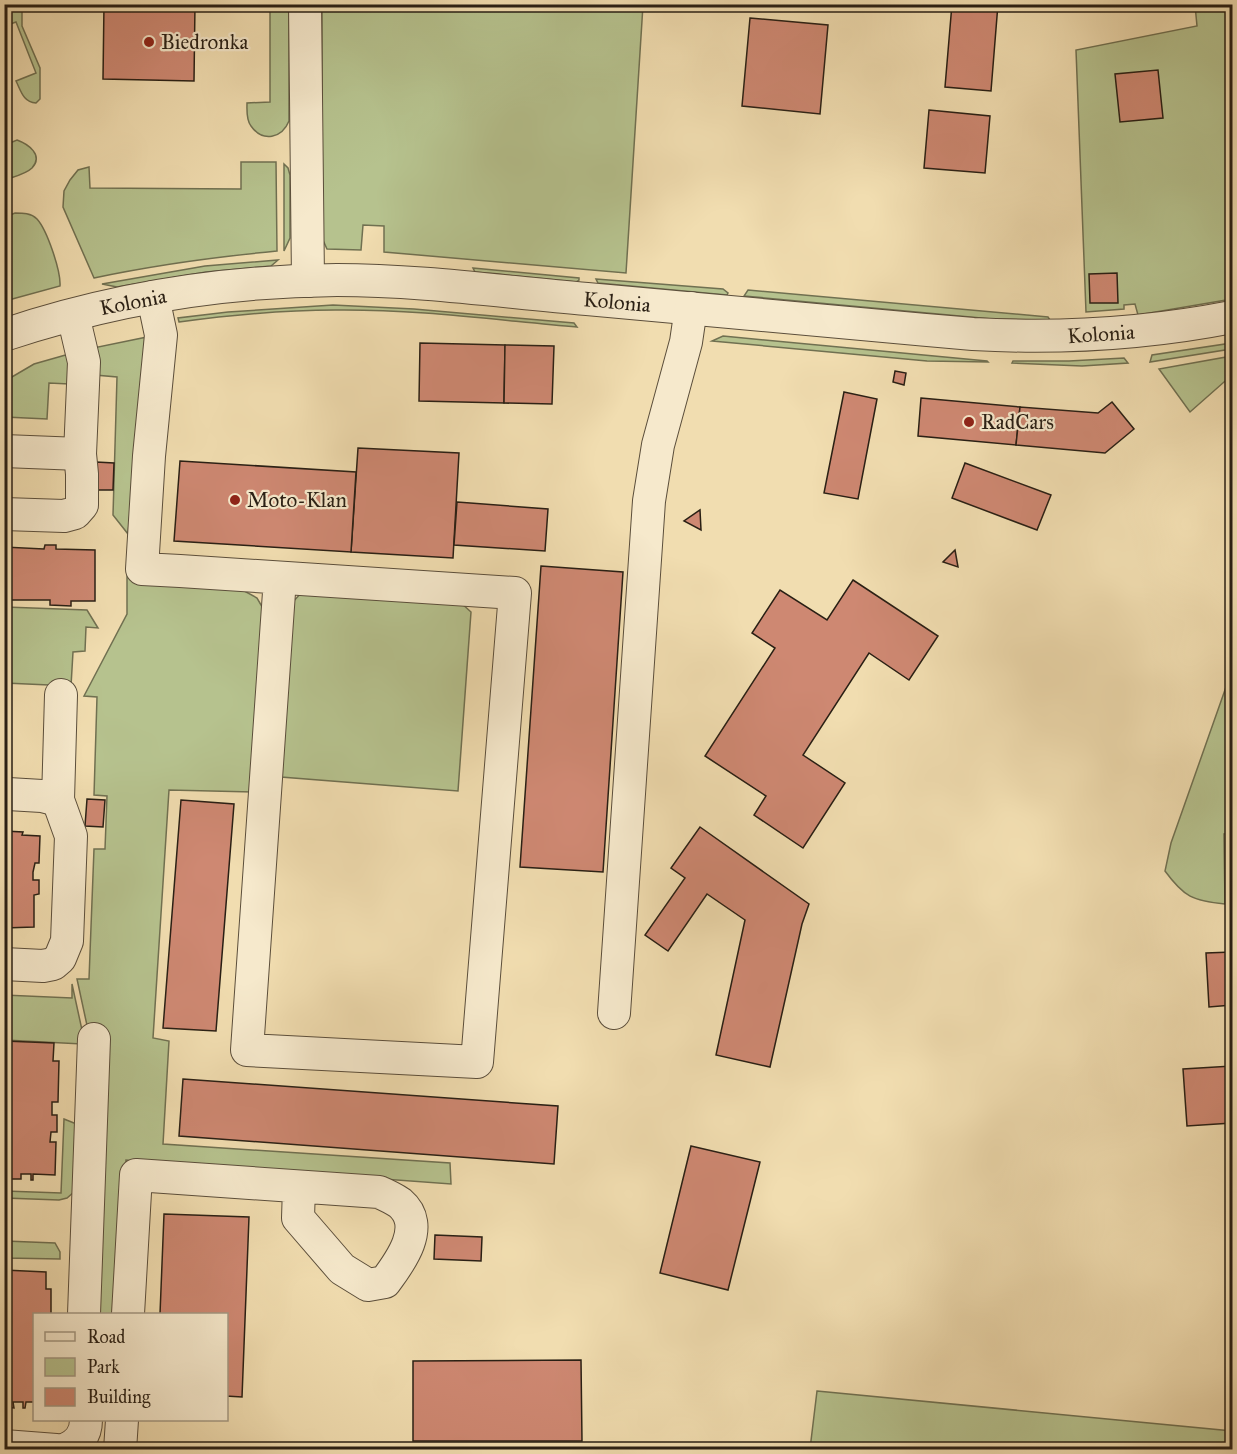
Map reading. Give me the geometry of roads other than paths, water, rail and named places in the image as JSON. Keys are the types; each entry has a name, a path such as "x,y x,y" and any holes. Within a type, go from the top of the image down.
{"street":[{"path":"305,4 308,281"},
{"name":"Kolonia","path":"4,335 73,315 153,297 220,287 308,281 382,282 1018,337 1075,337 1132,333 1233,317"},
{"path":"153,297 161,335 149,456 142,568 515,593 477,1062 247,1050 280,578"},
{"path":"614,1012 649,501 658,446 686,342 691,308"},
{"path":"4,514 64,516 75,513 82,505 80,454 84,362 73,315"},
{"path":"4,451 80,454"},
{"path":"4,964 43,966 53,963 60,958 67,941 71,836 58,801 61,695"},
{"path":"8,794 42,796 58,801"},
{"path":"84,1313 94,1039"},
{"path":"128,1313 136,1175 298,1187"},
{"path":"64,1449 80,1440 84,1433 86,1421"},
{"path":"120,1449 122,1421"},
{"path":"4,1446 56,1449"}],"place":[{"name":"Biedronka","path":"149,42"},
{"name":"RadCars","path":"969,422"},
{"name":"Moto-Klan","path":"235,500"}]}
